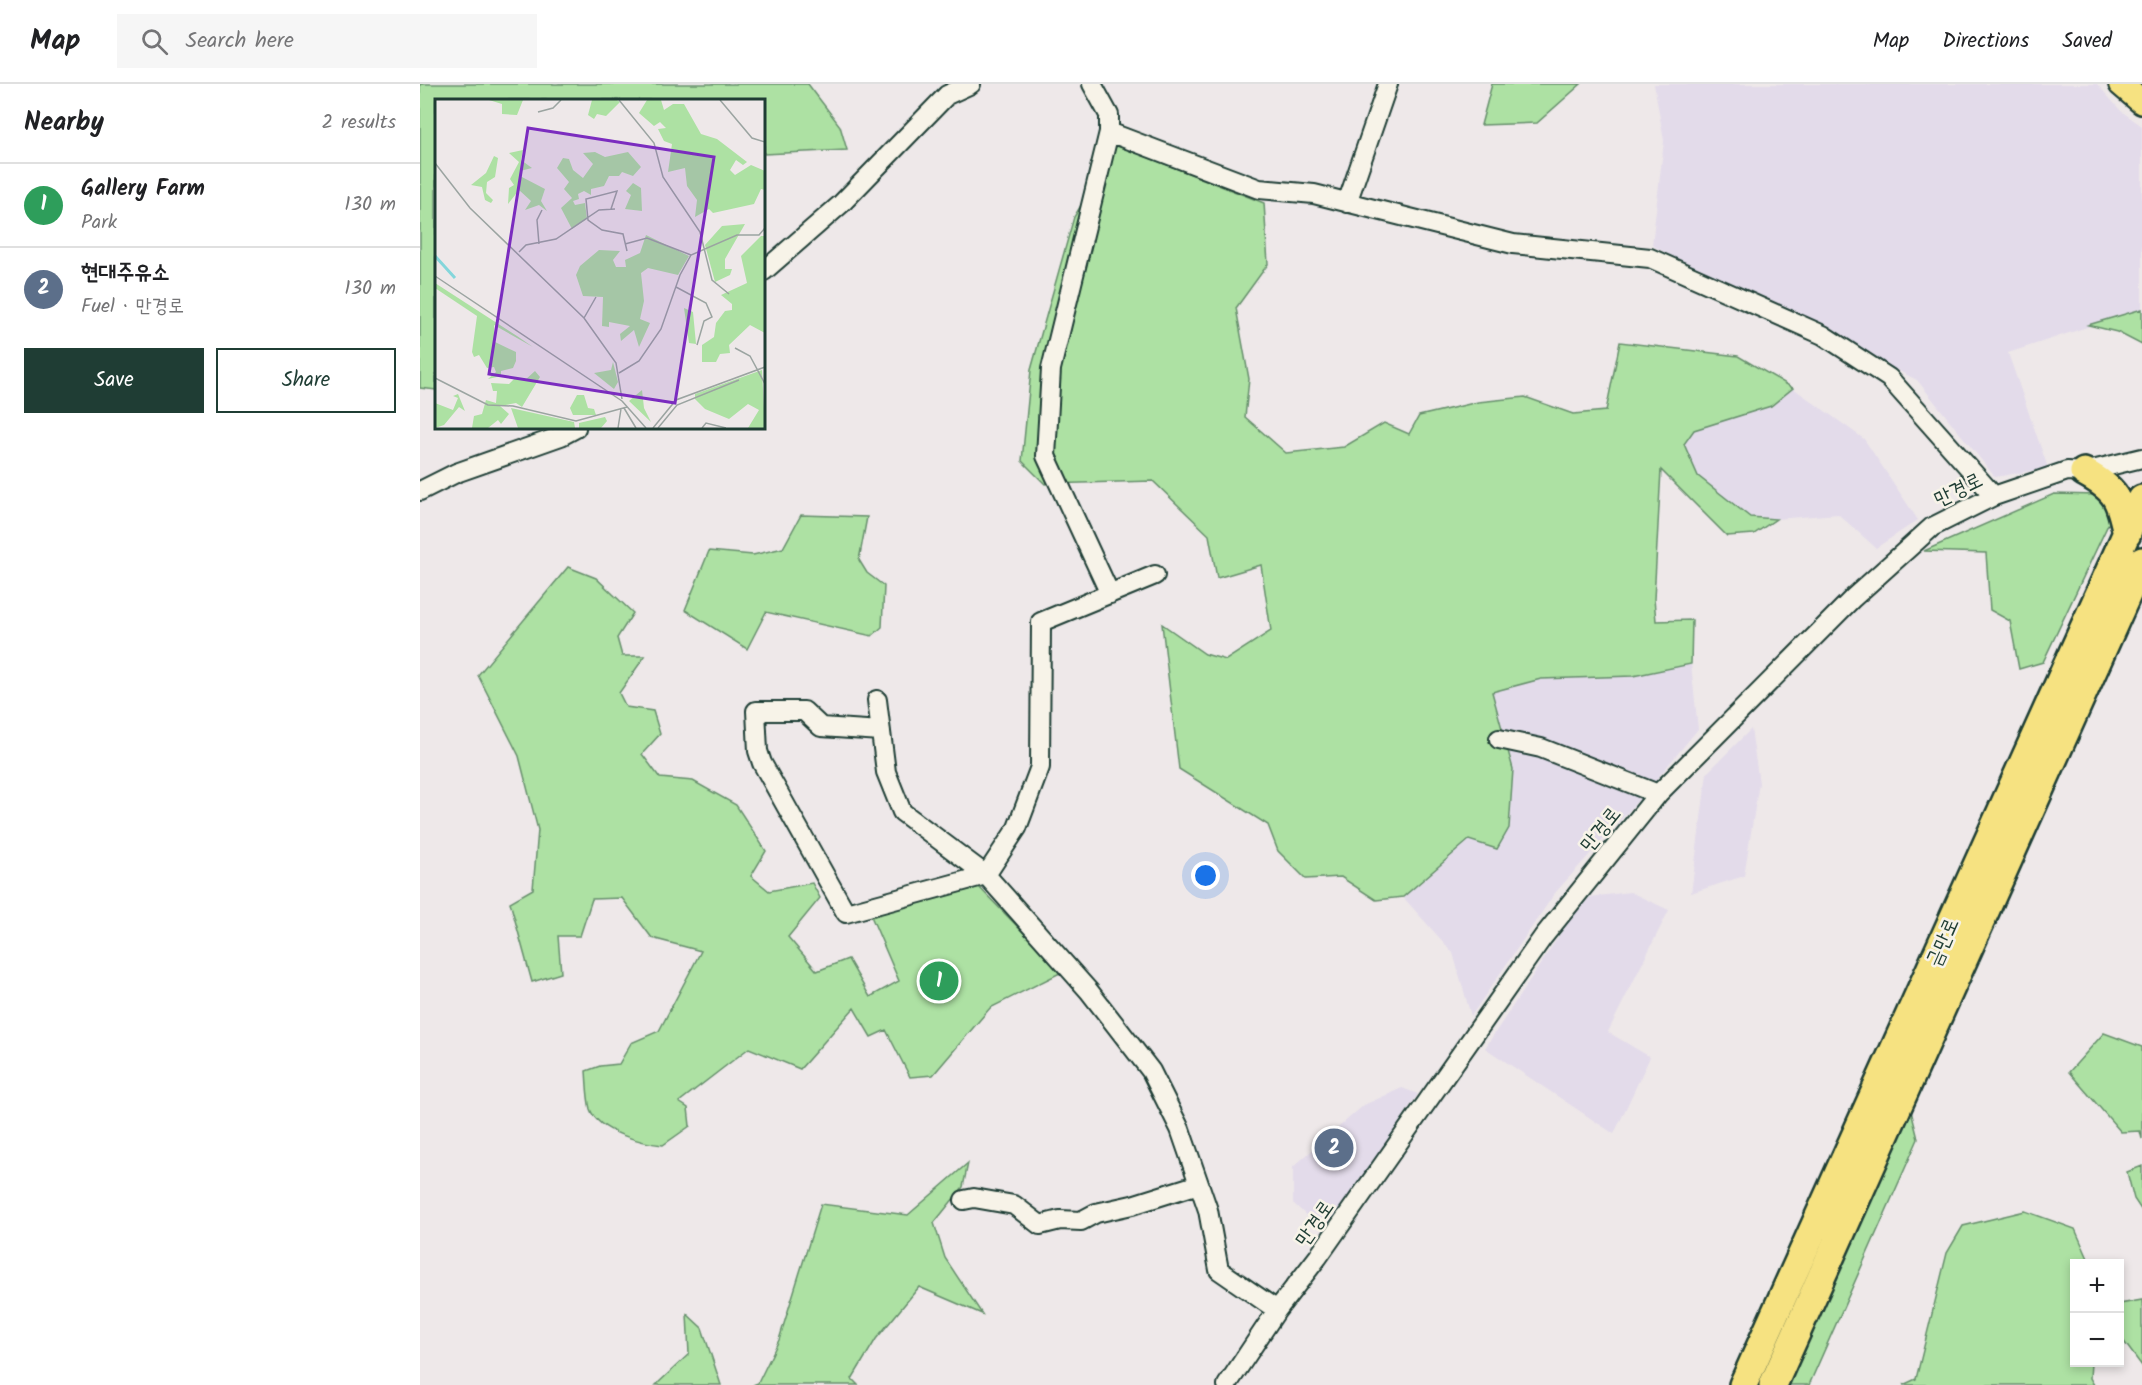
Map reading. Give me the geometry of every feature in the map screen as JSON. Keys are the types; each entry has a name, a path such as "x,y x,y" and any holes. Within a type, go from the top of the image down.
{"highway":[{"path":"2084,472 2103,482 2115,493 2121,503 2127,534"},
{"name":"금만로","path":"1743,1385 2142,499"},
{"name":"금만로","path":"1773,1385 2142,561"}],"main road":[{"path":"2121,84 2142,102"}],"street":[{"path":"765,270 841,204 947,95 971,84"},
{"path":"1092,84 1109,115 1109,132 1051,369 1046,456 1110,594"},
{"path":"1347,202 1388,84"},
{"path":"1109,132 1259,189 1314,194 1514,244 1650,258 1823,335 1889,378 1994,496"},
{"path":"420,491 456,473 561,436 574,429"},
{"name":"만경로","path":"1227,1385 1277,1310 1318,1257 1543,937 1658,794 1854,598 1932,527 1994,496 2067,471 2084,472 2142,458"},
{"path":"881,731 821,727 804,711 756,711 758,751 762,763 846,913 986,875 1017,828 1040,767 1041,622 1155,575"},
{"path":"877,700 886,772 902,813 986,875 1089,991 1151,1071 1180,1129 1208,1210 1219,1270 1277,1310"},
{"path":"1499,740 1541,748 1658,794"},
{"path":"964,1200 974,1198 1014,1205 1040,1225 1060,1220 1081,1221 1096,1213 1132,1205 1199,1184"}],"shaded area":[{"path":"1654,84 2097,84 2121,111 2142,126 2142,309 2008,353 2048,468 1995,477 1917,380 1702,274 1652,245 1664,141"},
{"path":"1793,388 1864,439 1918,520 1876,548 1838,514 1776,519 1750,517 1698,476 1684,444 1694,430 1771,406"},
{"path":"1691,664 1698,729 1651,786 1555,893 1471,1016 1453,953 1403,897 1469,840 1501,732 1491,692 1541,679 1633,676"},
{"path":"1751,729 1759,783 1744,876 1691,893 1707,773"},
{"path":"1630,892 1669,910 1608,1032 1650,1057 1614,1134 1485,1048 1570,919 1590,897"},
{"path":"1402,1088 1418,1094 1326,1234 1293,1203 1293,1167 1364,1105"}],"green space":[{"path":"420,84 808,84 840,126 847,150 765,154 765,99 435,99 435,390 420,388"},
{"path":"1492,84 1581,84 1537,123 1481,125"},
{"path":"1117,145 1264,203 1268,264 1236,308 1249,379 1245,417 1286,453 1344,447 1384,423 1409,434 1419,416 1478,402 1525,397 1573,414 1606,411 1620,342 1738,356 1793,388 1771,406 1694,430 1684,444 1698,476 1750,517 1776,519 1754,534 1727,536 1661,470 1654,599 1656,621 1692,620 1691,664 1633,676 1541,679 1492,692 1513,769 1509,828 1497,849 1469,840 1403,897 1376,900 1341,877 1306,879 1278,851 1268,825 1179,769 1162,624 1205,654 1226,660 1271,631 1261,565 1217,578 1209,535 1153,481 1045,484 1022,461 1031,370 1074,217"},
{"path":"2142,309 2142,345 2117,332 2088,325"},
{"path":"2054,494 2098,495 2112,516 2043,662 2019,669 2010,621 1990,610 1986,553 1924,551"},
{"path":"801,515 867,517 859,560 867,573 884,586 882,627 872,636 766,612 747,649 685,610 709,551 753,555 783,548"},
{"path":"568,567 596,578 633,613 617,638 622,656 645,656 619,693 626,707 653,711 660,734 642,754 660,778 693,781 736,805 766,851 751,876 769,891 812,883 820,898 788,937 817,971 848,959 870,997 899,981 871,916 877,911 975,883 1062,972 990,1008 933,1075 910,1077 886,1030 871,1037 854,1008 800,1069 749,1048 679,1102 688,1108 690,1126 663,1145 633,1139 602,1124 590,1109 586,1071 600,1066 619,1064 631,1043 659,1031 701,951 652,938 622,898 592,899 580,936 558,936 561,973 532,982 510,902 533,889 538,830 519,756 478,675"},
{"path":"2104,1033 2142,1047 2142,1139 2140,1131 2121,1132 2069,1072"},
{"path":"1911,1111 1918,1139 1809,1385 1785,1385"},
{"path":"968,1163 963,1187 934,1223 945,1258 982,1314 919,1287 876,1339 852,1379 858,1385 753,1385 758,1383 779,1340 821,1204 908,1215"},
{"path":"2142,1166 2142,1211 2134,1199 2127,1172"},
{"path":"2025,1211 2075,1229 2088,1259 2070,1259 2070,1367 2091,1367 2090,1378 2094,1385 1903,1385 1916,1379 1947,1253 1963,1226"},
{"path":"2142,1300 2142,1366 2124,1342 2124,1303"},
{"path":"687,1314 702,1328 721,1385 656,1385 689,1354"}],"place":[{"name":"Gallery Farm","path":"939,981"},
{"name":"현대주유소","path":"1334,1148"}]}
